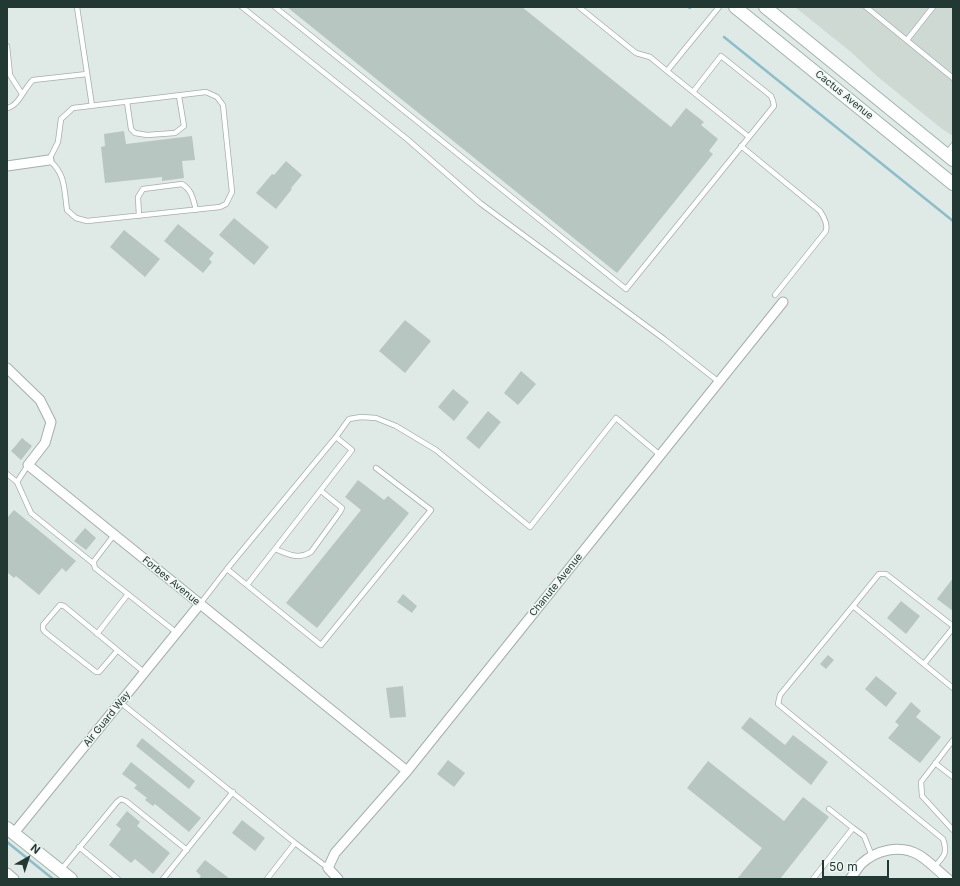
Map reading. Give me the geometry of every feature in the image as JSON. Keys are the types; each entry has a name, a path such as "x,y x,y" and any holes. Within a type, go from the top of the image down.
{"main road":[{"name":"Cactus Avenue","path":"735,7 953,184"},
{"name":"Cactus Avenue","path":"765,7 951,153"},
{"path":"10,831 71,879"}],"street":[{"path":"7,166 49,160"},
{"name":"Chanute Avenue","path":"328,868 335,853 407,772 784,302"},
{"path":"7,368 40,400 51,422 45,442 28,465"},
{"name":"Forbes Avenue","path":"28,465 407,772"},
{"name":"Air Guard Way","path":"10,831 121,703 200,604"},
{"path":"850,879 861,865 872,856 893,850 903,850 918,855 948,879"},
{"path":"328,868 338,879"},
{"path":"7,873 14,879"}],"lane":[{"path":"77,7 92,106"},
{"path":"242,7 407,139 480,203 664,339 719,382"},
{"path":"275,7 626,289 774,106 771,96 721,56 693,92"},
{"path":"578,7 636,53 650,57 749,137"},
{"path":"667,71 719,7"},
{"path":"866,7 952,77"},
{"path":"907,40 933,7"},
{"path":"7,46 10,75 22,94"},
{"path":"7,108 11,108 28,84 33,80 87,74"},
{"path":"206,92 217,97 223,105 232,192 226,204 220,207 196,210 87,221 76,218 67,210 63,177 56,166 49,160 58,142 61,119 74,108 127,102 206,92"},
{"path":"127,102 131,129 136,133 147,135 175,133 184,126 179,96"},
{"path":"741,146 820,211 827,227 826,231 775,295"},
{"path":"139,216 138,197 143,189 182,184 188,187 191,192 196,210"},
{"path":"200,604 350,419 361,417 376,418 396,426 436,450 530,527 616,418 660,455"},
{"path":"248,585 352,450 336,437"},
{"path":"17,482 28,465"},
{"path":"227,569 322,646 431,510 376,468"},
{"path":"7,474 17,482 31,513 94,564 95,568 177,634"},
{"path":"275,549 304,557 311,552 342,508 320,491"},
{"path":"94,564 94,560 114,535"},
{"path":"924,664 953,627 886,574 879,574 780,695 778,704 943,839 946,848 944,856 934,868"},
{"path":"97,634 128,594"},
{"path":"117,651 99,672 96,672 45,632 43,626 60,605 64,606 145,673"},
{"path":"853,606 953,688"},
{"path":"121,703 328,868"},
{"path":"953,740 921,782 922,796 953,830"},
{"path":"935,763 953,777"},
{"path":"163,879 232,792"},
{"path":"61,870 116,802 121,799 126,801 187,850"},
{"path":"829,809 864,836 872,856"},
{"path":"813,879 853,828"},
{"path":"267,879 296,843"},
{"path":"79,848 118,879"}],"shaded area":[{"path":"795,7 953,7 953,136 942,129 878,77 851,52"}],"building":[{"path":"287,7 522,7 671,127 686,108 704,122 701,125 718,139 709,151 713,154 617,273"},
{"path":"124,131 126,144 192,136 195,160 182,161 184,178 162,181 162,177 105,183 101,147 105,146 104,134"},
{"path":"286,161 302,175 276,209 256,193 272,174 274,175"},
{"path":"234,218 269,247 254,265 219,235"},
{"path":"178,224 214,253 209,259 212,262 203,273 164,241"},
{"path":"124,230 160,259 145,277 110,247"},
{"path":"405,320 431,341 405,373 379,351"},
{"path":"521,371 536,384 518,405 504,393"},
{"path":"453,389 469,402 454,421 438,407"},
{"path":"488,411 501,422 479,449 466,438"},
{"path":"22,438 32,446 21,460 11,451"},
{"path":"358,480 384,500 388,496 409,513 317,628 286,603 361,510 345,497"},
{"path":"14,510 76,561 66,572 62,568 39,595 16,576 14,578 7,572 7,518"},
{"path":"85,528 96,538 86,550 74,541"},
{"path":"953,578 953,611 937,599"},
{"path":"403,594 417,606 412,613 397,602"},
{"path":"901,601 920,616 906,634 887,618"},
{"path":"828,655 834,660 826,669 820,664"},
{"path":"876,676 897,693 886,707 865,689"},
{"path":"403,686 406,717 390,718 386,688"},
{"path":"911,702 921,711 916,717 941,737 920,763 888,738 899,725 895,722"},
{"path":"750,717 785,745 793,735 828,762 811,785 741,728"},
{"path":"142,738 195,781 189,789 136,746"},
{"path":"448,760 465,773 454,787 437,774"},
{"path":"708,761 784,821 803,797 829,817 780,879 737,879 762,848 687,788"},
{"path":"131,762 201,818 189,832 155,804 153,806 145,800 147,798 134,788 137,785 122,774"},
{"path":"127,811 140,822 137,826 170,853 153,874 135,859 131,863 109,845 121,829 116,825"},
{"path":"242,820 265,838 255,851 232,833"},
{"path":"205,860 230,879 198,879 201,876 196,871"}],"waterway":[{"path":"724,37 953,221"},
{"path":"7,842 53,879"}]}
